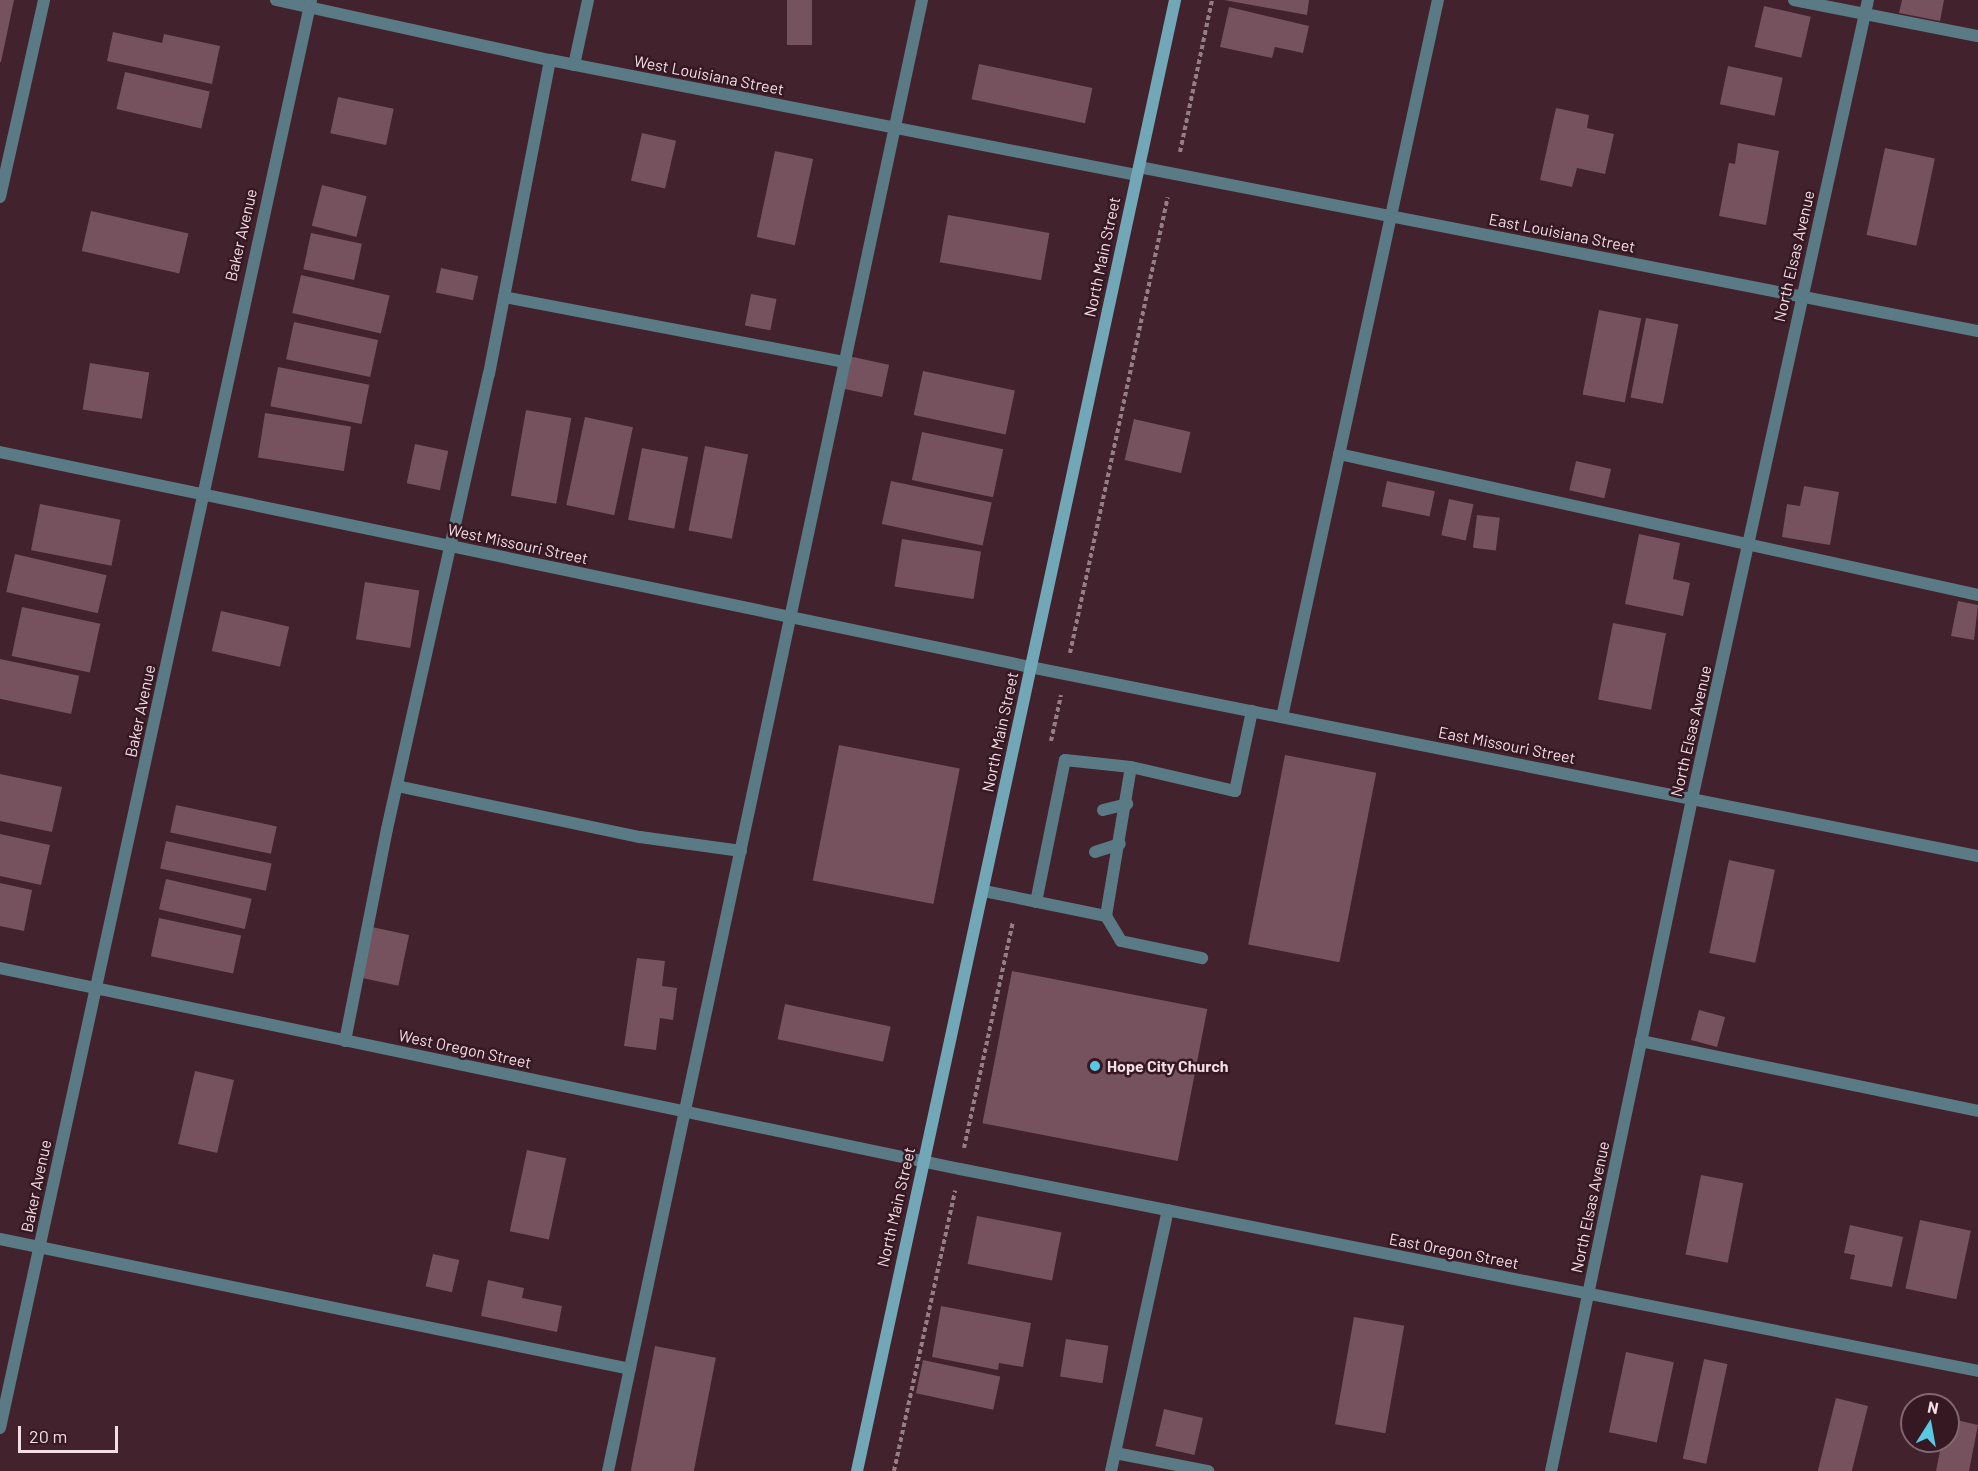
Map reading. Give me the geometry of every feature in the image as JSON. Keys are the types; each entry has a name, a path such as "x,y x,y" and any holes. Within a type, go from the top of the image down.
{"street":[{"path":"1,191 44,0"},
{"name":"West Louisiana Street","path":"276,0 310,4 574,65 895,128 1138,171"},
{"path":"574,65 588,0"},
{"path":"608,1471 922,0"},
{"name":"North Main Street","path":"857,1471 1175,0"},
{"path":"1282,717 1438,0"},
{"path":"1794,0 1978,36"},
{"name":"North Elsas Avenue","path":"1551,1471 1692,799 1868,0"},
{"name":"Baker Avenue","path":"0,1428 310,4"},
{"path":"345,1041 397,786 504,297 550,60"},
{"name":"East Louisiana Street","path":"1138,171 1391,216 1978,331"},
{"path":"504,297 845,362"},
{"name":"West Missouri Street","path":"0,452 1030,667"},
{"path":"1339,454 1978,595"},
{"name":"East Missouri Street","path":"1030,667 1978,856"},
{"path":"1036,902 1049,863 1058,821 1065,760 1131,767 1235,791 1252,711"},
{"path":"1131,767 1127,804 1106,916 1121,941 1202,958"},
{"path":"397,786 640,837 741,851"},
{"path":"1103,810 1127,804"},
{"path":"1095,852 1120,844"},
{"path":"984,891 1106,916"},
{"name":"West Oregon Street","path":"0,969 923,1161"},
{"path":"1641,1041 1978,1111"},
{"name":"East Oregon Street","path":"923,1161 1978,1371"},
{"path":"1111,1471 1168,1210"},
{"path":"0,1239 630,1369"},
{"path":"1115,1453 1208,1471"}],"path":[{"path":"1183,141 1212,0"},
{"path":"1074,633 1170,188"},
{"path":"894,1471 952,1201"}],"building":[{"path":"0,0 14,0 1,62 0,62"},
{"path":"787,0 812,0 812,45 787,45"},
{"path":"1224,0 1309,0 1307,15"},
{"path":"1902,0 1944,0 1940,21 1899,13"},
{"path":"1764,6 1811,17 1801,58 1755,47"},
{"path":"1229,7 1309,26 1303,53 1275,47 1272,58 1220,47"},
{"path":"113,32 162,43 164,34 220,46 212,84 107,61"},
{"path":"979,64 1092,88 1085,123 972,99"},
{"path":"1728,66 1783,78 1775,116 1720,104"},
{"path":"125,72 210,92 201,129 116,109"},
{"path":"338,97 394,109 386,145 330,133"},
{"path":"1556,108 1589,115 1587,128 1614,134 1605,174 1577,168 1572,187 1540,180"},
{"path":"642,133 676,141 665,189 631,181"},
{"path":"1738,143 1779,151 1766,225 1719,216 1729,163 1735,164"},
{"path":"1885,148 1935,159 1916,246 1866,235"},
{"path":"775,151 813,159 795,245 757,237"},
{"path":"322,185 367,196 356,237 312,226"},
{"path":"91,211 188,233 179,273 82,251"},
{"path":"948,215 1049,233 1041,280 940,262"},
{"path":"311,233 362,244 354,280 303,269"},
{"path":"441,268 478,276 473,300 436,292"},
{"path":"301,275 390,295 381,333 292,313"},
{"path":"751,294 777,299 770,330 745,325"},
{"path":"1599,310 1641,318 1625,403 1583,394"},
{"path":"1646,318 1678,324 1663,404 1631,398"},
{"path":"294,322 378,340 370,377 286,359"},
{"path":"848,356 889,365 882,397 841,388"},
{"path":"90,363 149,372 142,419 83,409"},
{"path":"278,367 369,385 362,424 270,406"},
{"path":"923,371 1015,391 1006,435 914,415"},
{"path":"526,410 571,418 556,504 511,496"},
{"path":"265,413 351,427 344,471 258,457"},
{"path":"585,417 633,427 614,515 566,505"},
{"path":"1134,419 1191,432 1181,473 1125,460"},
{"path":"922,432 1003,449 993,497 912,480"},
{"path":"415,444 448,451 440,490 407,483"},
{"path":"705,446 748,454 732,539 689,530"},
{"path":"642,448 688,457 674,529 628,520"},
{"path":"1576,461 1611,469 1604,498 1569,490"},
{"path":"891,481 992,502 983,545 882,524"},
{"path":"1387,481 1435,491 1430,517 1382,506"},
{"path":"1804,486 1839,492 1830,545 1782,537 1787,504 1800,506"},
{"path":"1449,499 1473,504 1466,540 1441,535"},
{"path":"40,504 120,520 112,566 31,550"},
{"path":"1477,515 1500,518 1496,551 1473,548"},
{"path":"1639,534 1680,543 1673,579 1690,583 1683,616 1625,604"},
{"path":"902,539 981,552 974,599 894,586"},
{"path":"15,554 107,575 98,613 6,592"},
{"path":"365,582 419,591 410,648 356,639"},
{"path":"1958,601 1978,605 1974,640 1951,636"},
{"path":"22,607 100,624 90,673 12,656"},
{"path":"221,611 289,627 280,667 212,651"},
{"path":"1613,623 1666,633 1651,710 1598,700"},
{"path":"0,659 79,676 71,714 0,699"},
{"path":"839,745 960,768 933,904 813,880"},
{"path":"1285,755 1376,773 1339,962 1248,944"},
{"path":"0,774 62,787 52,832 0,821"},
{"path":"176,805 277,826 271,854 170,832"},
{"path":"0,834 50,845 41,885 0,876"},
{"path":"166,841 272,863 266,891 160,868"},
{"path":"1729,860 1775,870 1755,963 1709,953"},
{"path":"166,879 252,899 245,929 159,909"},
{"path":"0,883 32,890 24,931 0,926"},
{"path":"159,918 241,935 233,974 151,956"},
{"path":"372,927 409,935 398,986 361,978"},
{"path":"637,958 665,961 662,986 677,988 673,1020 660,1018 656,1050 624,1046"},
{"name":"Hope City Church","path":"1012,971 1207,1009 1178,1161 982,1123"},
{"path":"785,1004 891,1026 883,1062 778,1039"},
{"path":"1699,1010 1725,1017 1717,1047 1691,1040"},
{"path":"195,1071 234,1080 217,1153 178,1144"},
{"path":"527,1150 566,1158 549,1240 510,1231"},
{"path":"1701,1175 1743,1183 1728,1263 1686,1255"},
{"path":"977,1216 1061,1232 1052,1281 968,1264"},
{"path":"1920,1220 1971,1231 1956,1299 1905,1288"},
{"path":"1850,1225 1903,1237 1892,1287 1850,1279 1855,1255 1844,1253"},
{"path":"433,1254 459,1260 452,1292 426,1286"},
{"path":"488,1280 524,1288 522,1298 562,1306 557,1332 481,1316"},
{"path":"941,1306 1031,1323 1023,1367 999,1363 998,1370 932,1357"},
{"path":"1354,1317 1404,1326 1385,1433 1335,1424"},
{"path":"1066,1339 1108,1346 1103,1383 1060,1377"},
{"path":"655,1346 716,1358 694,1471 631,1471"},
{"path":"1626,1352 1674,1362 1657,1442 1609,1432"},
{"path":"1704,1359 1727,1364 1706,1464 1683,1459"},
{"path":"923,1360 1000,1376 993,1410 916,1393"},
{"path":"1836,1398 1868,1406 1852,1471 1818,1471"},
{"path":"1164,1409 1203,1418 1194,1455 1155,1446"},
{"path":"1960,1421 1978,1425 1969,1471 1936,1471 1940,1453 1960,1453"}],"place":[{"name":"Hope City Church","path":"1095,1066"}]}
